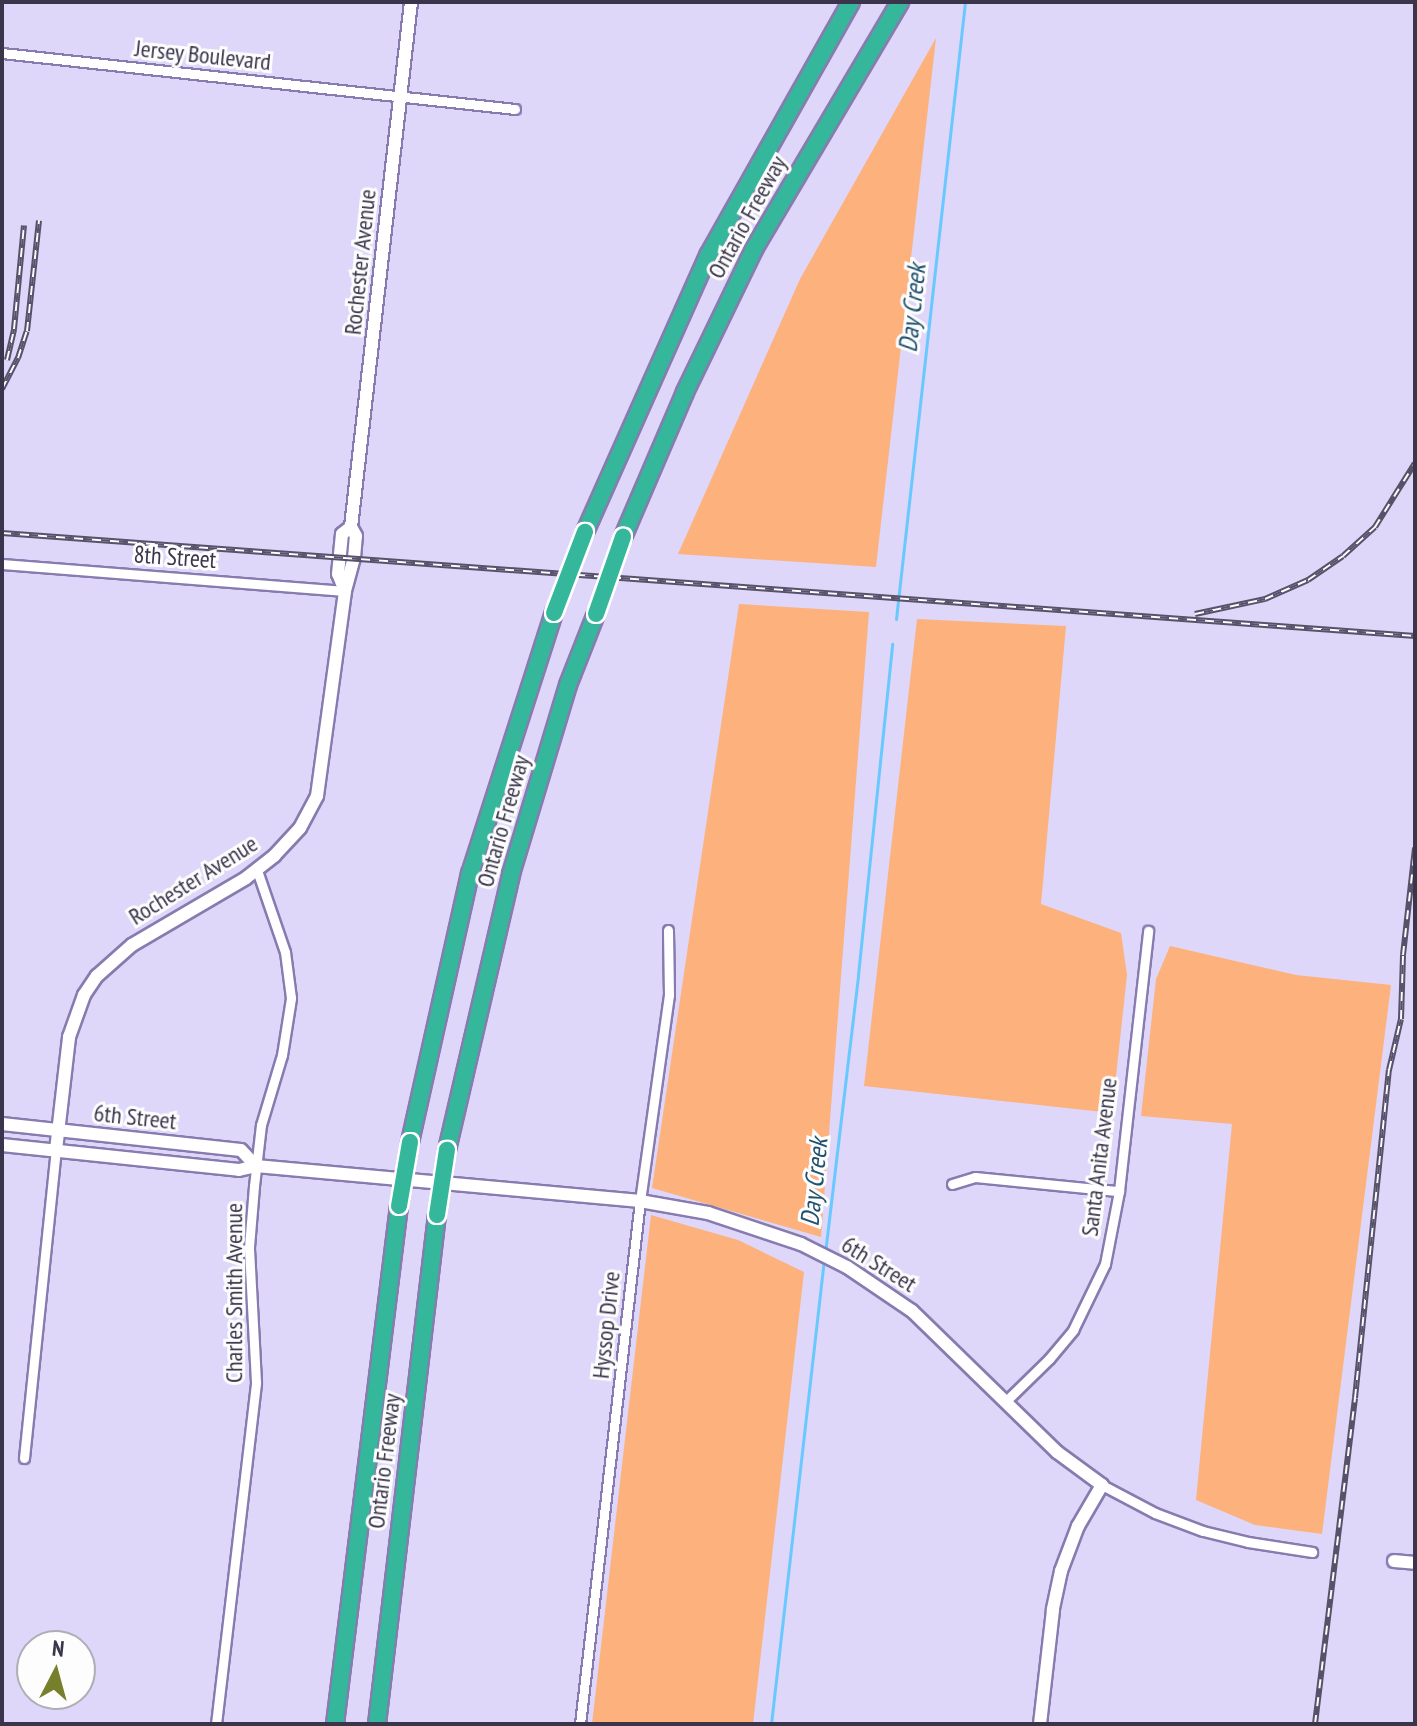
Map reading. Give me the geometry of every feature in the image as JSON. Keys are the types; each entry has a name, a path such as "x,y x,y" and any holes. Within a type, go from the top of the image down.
{"highway":[{"name":"Ontario Freeway","path":"335,1724 399,1206 410,1142 470,874 554,613 585,532 709,254 851,2"},
{"name":"Ontario Freeway","path":"377,1724 447,1150 492,946 568,685 623,537 685,392 754,249 900,2"}],"street":[{"name":"Rochester Avenue","path":"56,1150 69,1037 84,995 97,976 132,945 257,870 300,828 317,796 345,591 354,558 356,536 351,527 411,2"},
{"name":"Jersey Boulevard","path":"2,53 515,109"},
{"name":"8th Street","path":"2,564 345,591"},
{"name":"Charles Smith Avenue","path":"216,1724 256,1382 249,1247 256,1166 264,1113 288,1029 292,986 285,952 257,870"},
{"name":"Hyssop Drive","path":"580,1724 640,1201 669,995 668,930"},
{"name":"Santa Anita Avenue","path":"1006,1401 1060,1346 1091,1299 1110,1247 1148,931"},
{"name":"6th Street","path":"2,1124 241,1150 256,1166"},
{"name":"6th Street","path":"2,1145 239,1170 256,1166 640,1201 708,1213 801,1244 847,1267 912,1311 1057,1452 1102,1485 1155,1513 1203,1531 1312,1552"},
{"path":"24,1458 56,1150"},
{"path":"952,1184 975,1177 1119,1191"},
{"path":"1040,1724 1059,1580 1072,1539 1102,1485"},
{"path":"1394,1561 1415,1563"}],"shaded area":[{"path":"936,38 876,567 678,554 800,279"},
{"path":"739,604 869,612 821,1237 652,1188"},
{"path":"917,619 1066,626 1041,904 1121,933 1127,975 1112,1113 864,1086"},
{"path":"1170,946 1296,975 1391,985 1322,1534 1255,1525 1196,1500 1232,1124 1141,1116 1156,979"},
{"path":"651,1215 738,1240 804,1272 753,1724 592,1724"}],"waterway":[{"name":"Day Creek","path":"896,619 965,2"},
{"name":"Day Creek","path":"825,1253 858,975 892,644"},
{"name":"Day Creek","path":"771,1724 824,1260"}],"railway":[{"path":"2,389 18,358 27,331 39,221"},
{"path":"7,360 14,329 24,225"},
{"path":"1195,614 1265,599 1308,580 1343,556 1375,527 1415,463"},
{"path":"2,533 1415,636"},
{"path":"1315,1724 1355,1398 1389,1070 1401,1019 1403,955 1415,848"}]}
